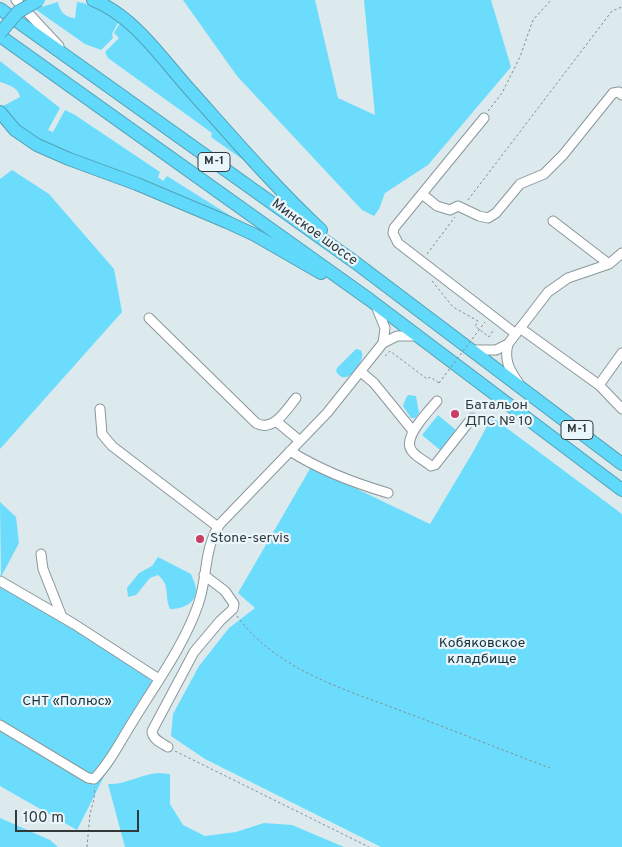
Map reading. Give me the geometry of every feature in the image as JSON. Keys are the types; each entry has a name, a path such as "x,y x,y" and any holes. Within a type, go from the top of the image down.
{"highway":[{"path":"0,34 18,12 39,0"},
{"path":"93,0 112,9 141,35 270,179 356,263"},
{"name":"Минское шоссе","path":"0,9 356,263 622,464"},
{"name":"Минское шоссе","path":"0,34 373,302 622,490"},
{"path":"0,112 16,130 37,145 137,184 241,229 373,302"}],"street":[{"path":"16,0 73,61"},
{"path":"422,194 437,206 450,210 458,206 488,218 496,213 520,184 544,174 563,155 613,93 619,92 622,94"},
{"path":"484,118 394,228 395,240 518,331 599,384 622,409"},
{"path":"553,221 609,264"},
{"path":"532,396 509,368 506,354 508,344 548,292 568,278 609,264 622,252"},
{"path":"373,302 385,328 382,348"},
{"path":"149,318 262,427 276,421 296,398"},
{"path":"0,725 88,778 94,779 109,759 159,679 193,619 199,602 210,544 218,527 327,413 382,348 397,336 418,336"},
{"path":"469,349 480,351 492,350 508,344"},
{"path":"599,384 622,354"},
{"path":"361,372 374,383 413,431"},
{"path":"437,401 413,431 410,438 410,450 433,466 472,418"},
{"path":"100,409 102,434 112,446 218,527"},
{"path":"276,421 300,441"},
{"path":"290,451 362,486 388,493"},
{"path":"42,554 43,568 62,617"},
{"path":"168,747 155,738 152,730 194,652 220,621 233,610 232,598 204,575"},
{"path":"0,581 62,617 159,679"}],"path":[{"path":"484,118 502,93 520,57 533,20 551,0"},
{"path":"424,258 612,11 622,7"},
{"path":"430,279 453,307 478,321 475,326 482,332 489,337 494,329"},
{"path":"382,348 386,356 390,352 426,379 430,377 439,383 485,322"},
{"path":"233,610 246,628 280,658 335,686 550,768"},
{"path":"168,747 369,847"},
{"path":"87,847 90,814 94,799 94,779"}],"green space":[{"path":"183,0 315,0 338,98 375,115 364,0 491,0 511,67 428,165 385,193 374,216 362,210 237,76"},
{"path":"58,2 61,11 69,17 75,18 77,2 94,7 119,21 112,34 113,38 101,50 85,44 35,9"},
{"path":"120,23 140,41 252,166 211,137 212,133 108,58 105,52 119,38 114,33"},
{"path":"0,61 60,108 48,130 53,132 65,110 160,172 158,177 163,181 167,176 237,220 142,179 66,153 30,134 15,121 3,106 20,97 10,85 0,82"},
{"path":"12,170 49,194 114,269 122,312 0,449 0,179"},
{"path":"356,349 362,353 361,362 349,376 340,376 336,371 337,368"},
{"path":"408,395 416,396 419,413 415,418 411,418 403,406"},
{"path":"438,415 456,430 440,450 422,435"},
{"name":"Кобяковское кладбище","path":"492,417 622,514 622,847 381,847 205,759 171,736 173,714 199,666 229,628 255,608 238,593 311,467 430,524"},
{"path":"0,502 16,517 19,543 1,577"},
{"path":"158,557 191,574 196,590 194,599 188,605 170,609 165,583 158,575 150,578 136,595 128,597 127,588 139,573 152,566"},
{"name":"СНТ «Полюс»","path":"0,585 115,655 152,681 77,830 0,786"},
{"path":"159,773 170,774 170,804 183,825 205,836 236,832 264,823 292,825 344,847 125,847 108,784 121,783"},
{"path":"0,818 50,840 58,847 0,847"}],"place":[{"name":"Батальон ДПС № 10","path":"455,414"},
{"name":"Stone-servis","path":"200,539"}]}
